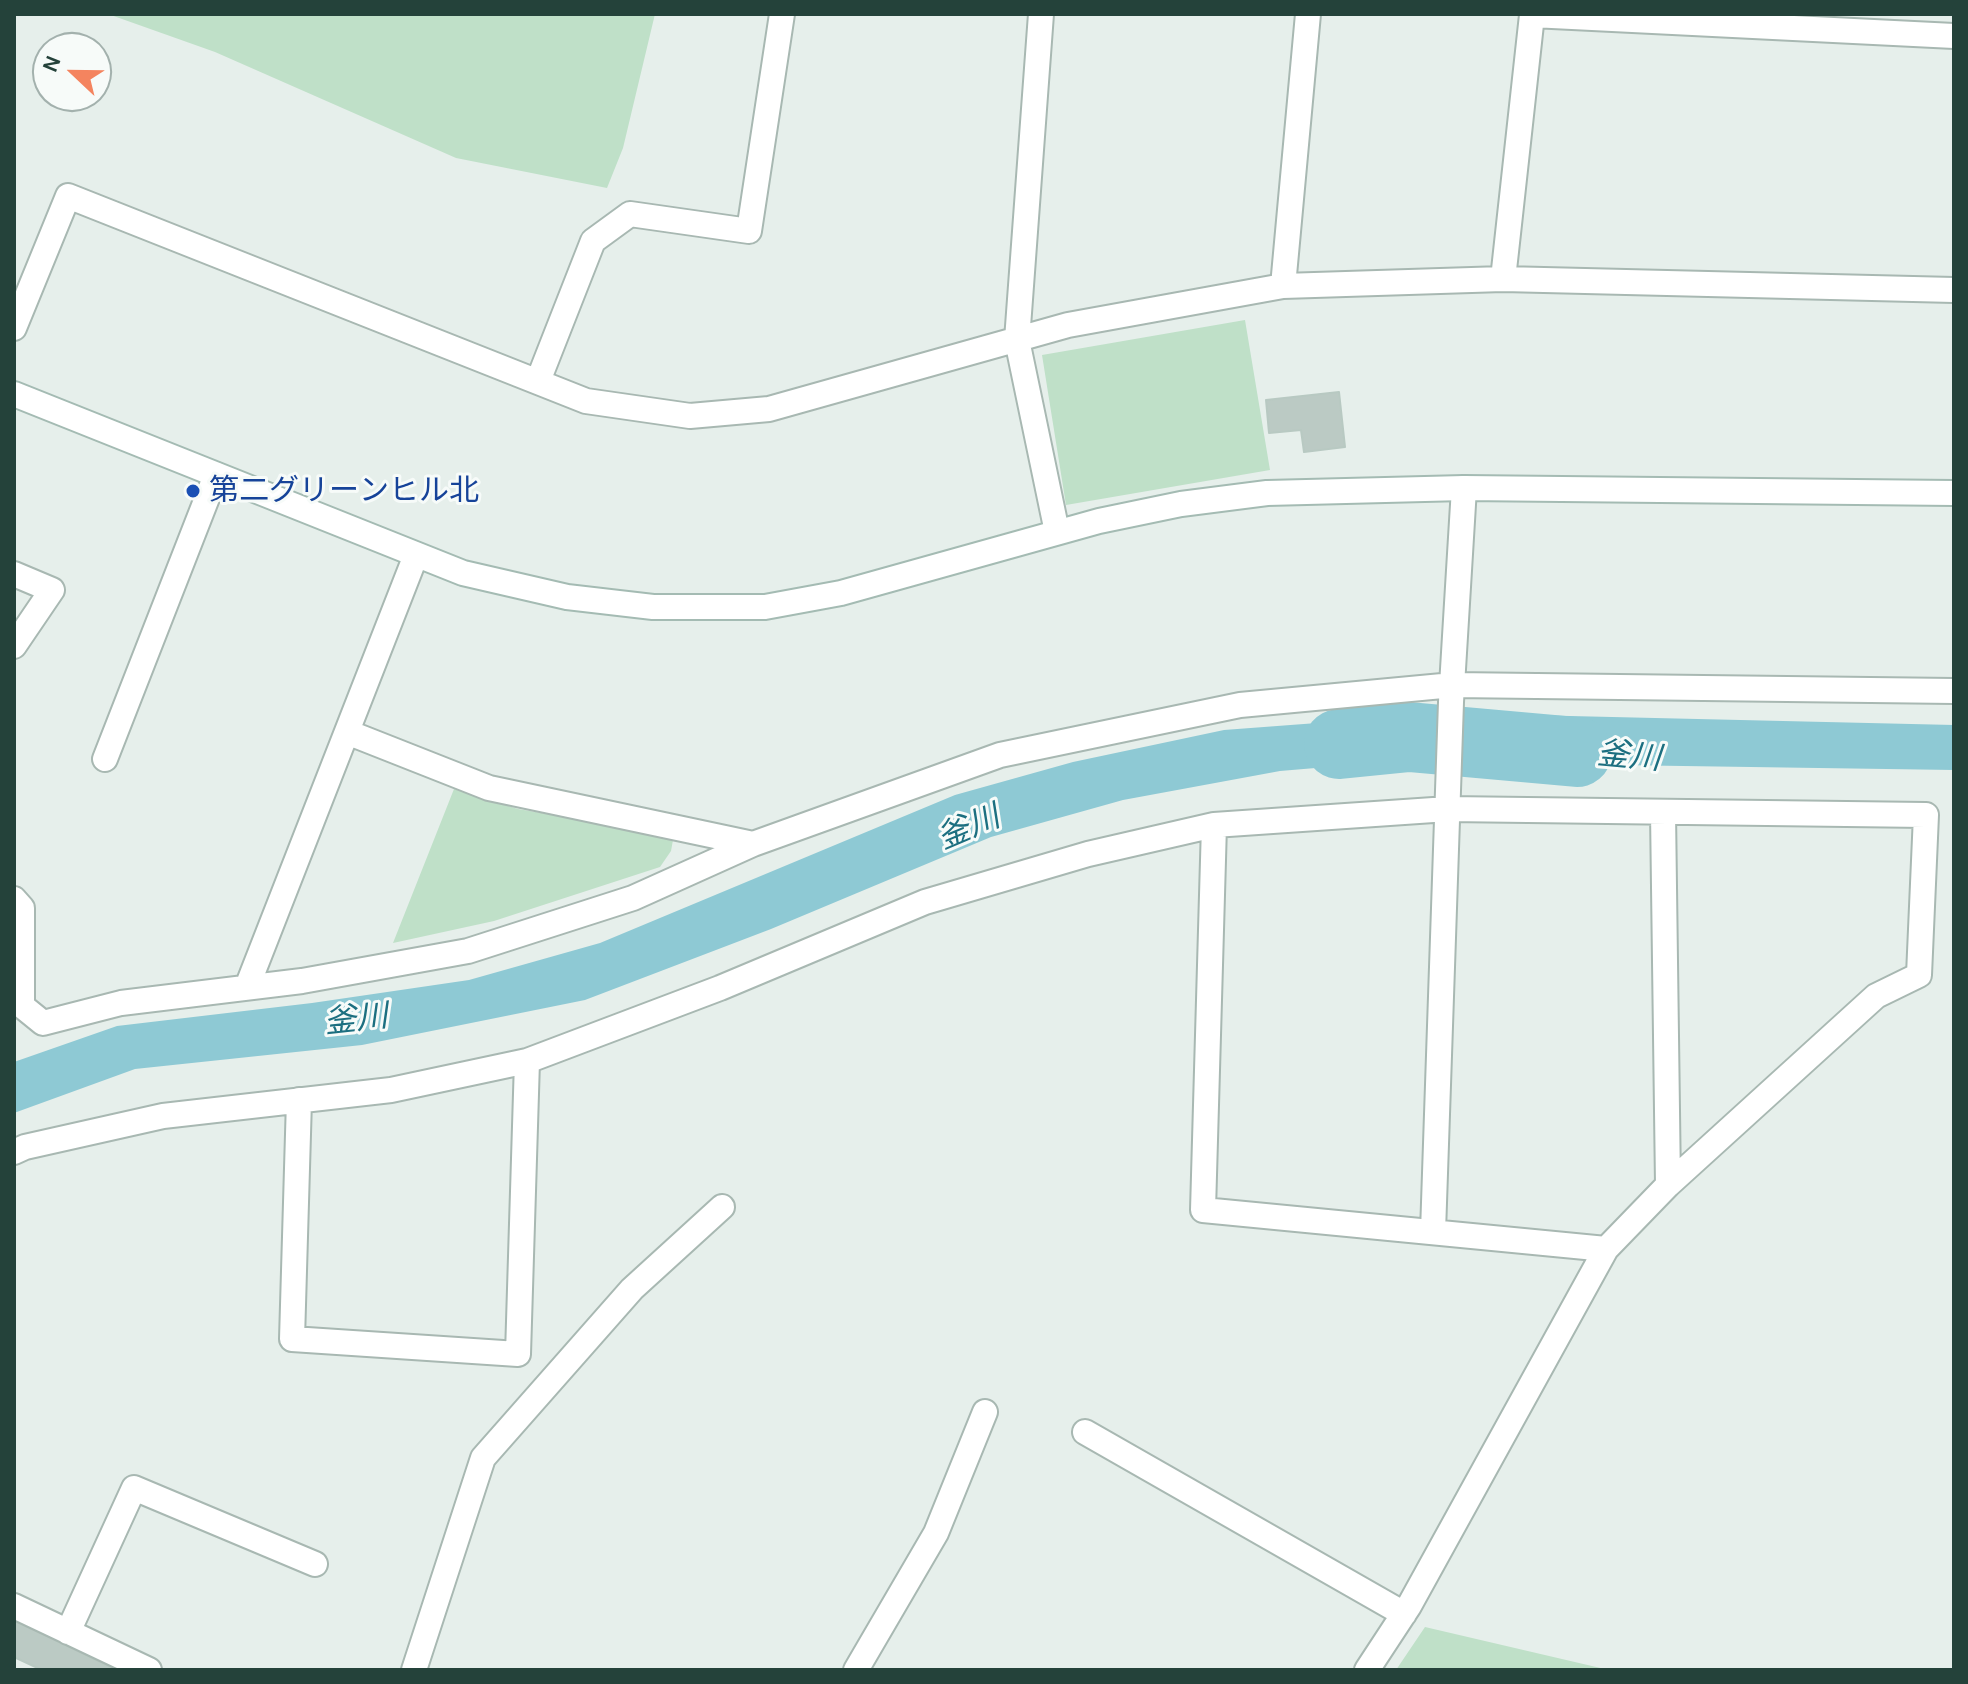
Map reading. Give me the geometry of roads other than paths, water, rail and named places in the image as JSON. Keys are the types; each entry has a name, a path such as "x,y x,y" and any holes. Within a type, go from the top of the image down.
{"street":[{"path":"538,381 593,241 630,214 749,231 782,14"},
{"path":"1041,14 1017,340 1057,532"},
{"path":"1283,286 1308,14"},
{"path":"1503,279 1532,15 1954,36"},
{"path":"14,328 68,196 586,401 690,416 769,409 1068,325 1283,286 1503,279 1954,290"},
{"path":"14,394 463,573 567,597 653,607 765,607 841,593 1099,521 1181,504 1267,493 1464,488 1954,493"},
{"path":"105,759 216,475"},
{"path":"1433,1232 1452,694 1464,488"},
{"path":"247,987 416,555"},
{"path":"14,574 52,590 14,646"},
{"path":"14,899 22,908 22,1006 43,1023 121,1003 302,981 468,951 633,898 753,844 1000,755 1240,705 1452,694 1954,691"},
{"path":"347,732 489,788 753,844"},
{"path":"14,1152 163,1116 391,1090 527,1061 720,988 925,902 1088,854 1214,825 1448,801 1663,812 1926,815 1919,975 1876,996 1668,1185 1606,1249 1404,1614 1367,1670"},
{"path":"1663,812 1668,1185"},
{"path":"1214,825 1203,1210 1606,1249"},
{"path":"299,1100 292,1339 518,1354 527,1061"},
{"path":"414,1670 483,1458 632,1289 722,1207"},
{"path":"856,1670 936,1533 985,1412"},
{"path":"1085,1432 1404,1614"},
{"path":"68,1632 134,1488 315,1564"},
{"path":"14,1606 149,1670"}],"water":[{"path":"1437,714 1434,758 1280,771 1123,800 991,837 771,929 585,1000 362,1045 135,1069 14,1113 14,1062 117,1026 312,1003 469,980 600,943 955,795 1073,762 1224,730"},
{"path":"1484,714 1954,725 1954,770 1480,763"}],"waterway":[{"name":"釜川","path":"1339,744 1409,737 1577,752"}],"place":[{"name":"第二グリーンヒル北","path":"193,491"}]}
